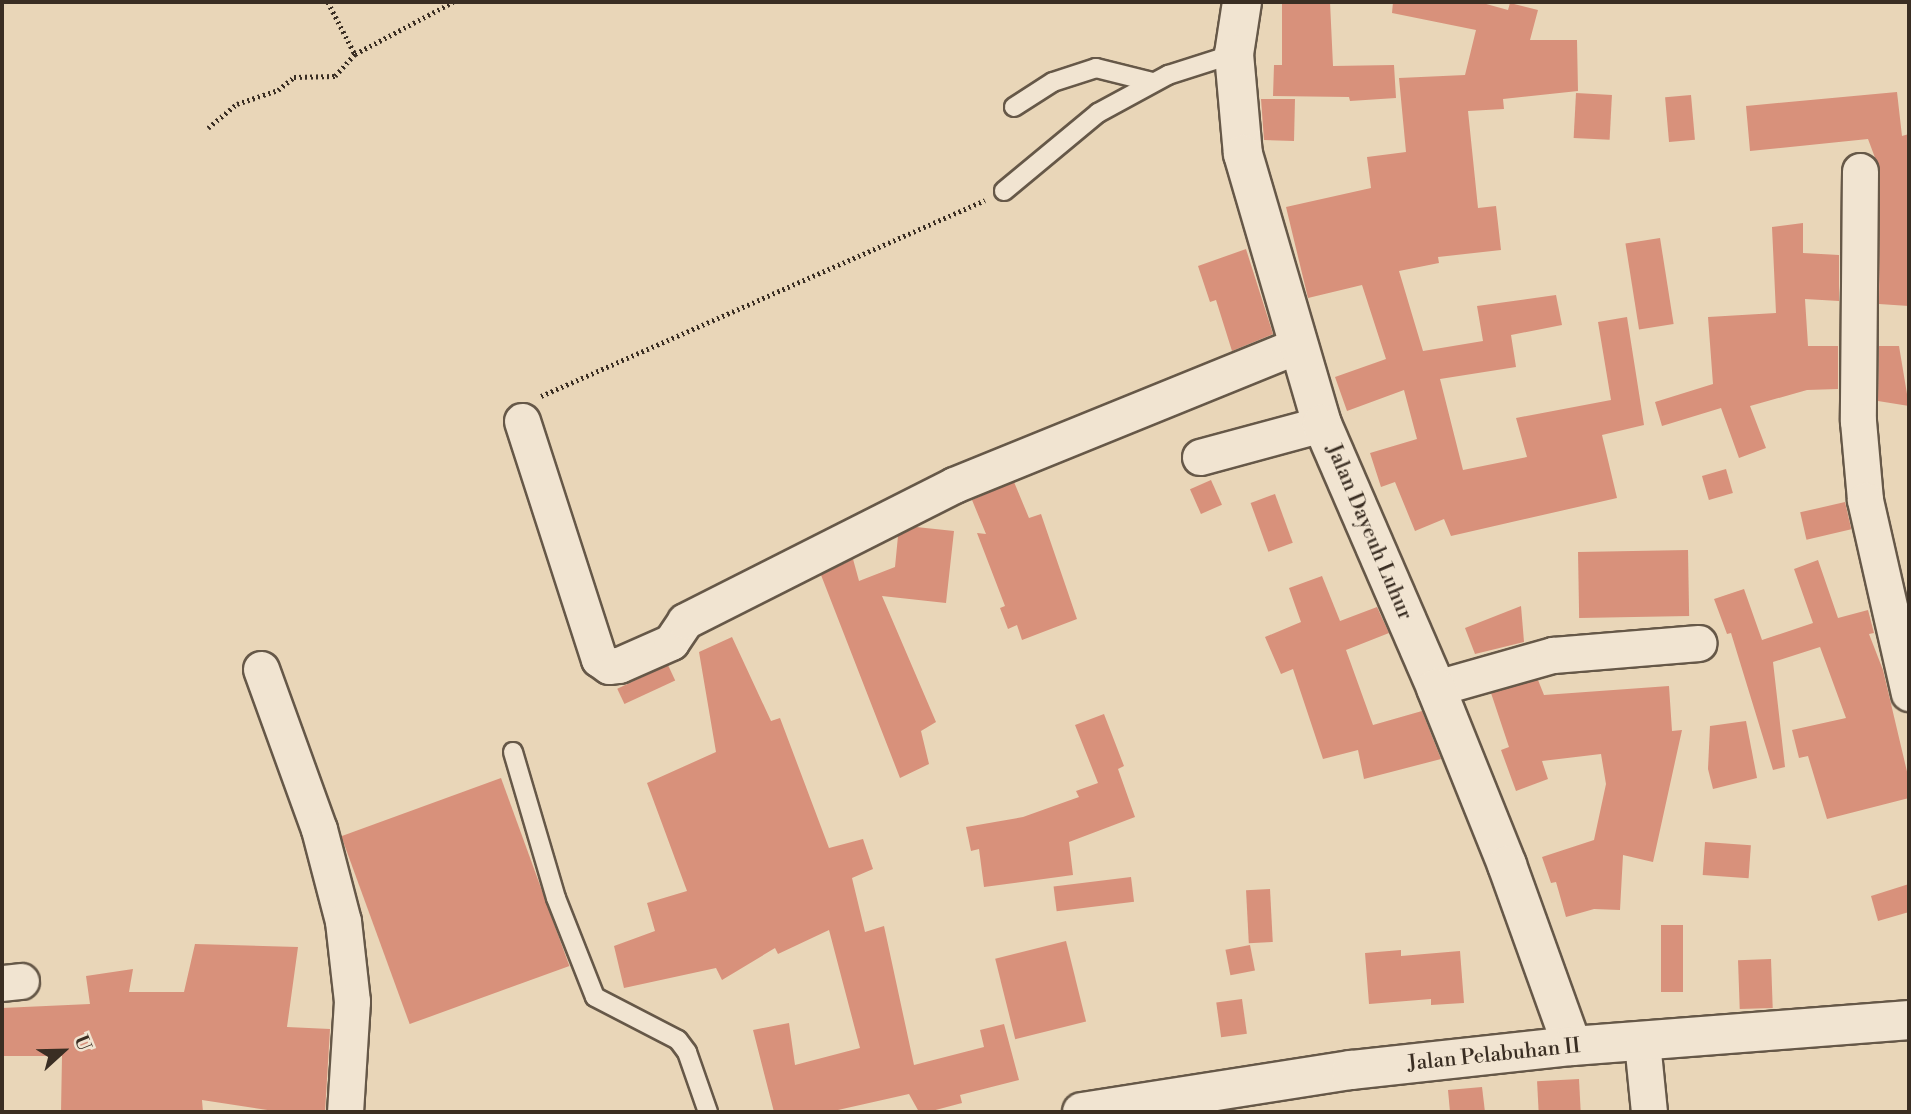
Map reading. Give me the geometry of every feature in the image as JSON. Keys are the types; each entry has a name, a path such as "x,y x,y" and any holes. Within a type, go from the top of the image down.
{"street":[{"name":"Jalan Dayeuh Luhur","path":"1242,2 1234,54 1243,154 1297,346 1322,424 1436,688 1507,864 1572,1046"},
{"path":"1860,172 1858,421 1865,500 1909,693"},
{"path":"523,421 599,659 609,666 619,665 671,642 685,621 954,485 1297,346"},
{"path":"1200,457 1322,424"},
{"path":"1436,688 1553,655 1699,643"},
{"path":"261,669 311,803 343,921 352,1001 345,1112"},
{"name":"Jalan Pelabuhan II","path":"1082,1112 1351,1070 1572,1046 1909,1020"},
{"path":"1642,1042 1649,1112"}],"lane":[{"path":"1004,191 1098,113 1152,82 1234,54"},
{"path":"1014,107 1053,82 1096,68 1152,82"},
{"path":"513,752 555,898 594,997 678,1040 687,1052 708,1112"}],"path":[{"path":"328,2 355,54"},
{"path":"208,128 237,104 278,90 294,76 335,76 355,54 453,2"},
{"path":"523,421 521,411 535,399 1004,191"}],"building":[{"path":"1282,2 1330,2 1333,66 1394,65 1396,98 1350,101 1349,97 1273,96 1274,65 1282,65"},
{"path":"1393,2 1479,2 1508,10 1510,3 1538,10 1530,40 1577,40 1578,91 1503,99 1504,109 1468,111 1478,208 1496,206 1501,250 1438,257 1439,263 1399,271 1423,351 1483,341 1477,306 1556,295 1562,325 1511,335 1516,367 1440,379 1463,470 1527,457 1516,418 1611,400 1598,322 1627,317 1644,425 1602,435 1617,498 1451,536 1444,519 1415,531 1395,482 1381,487 1370,453 1417,439 1404,390 1347,411 1335,377 1386,359 1362,285 1308,298 1286,207 1371,188 1367,157 1406,152 1399,78 1465,75 1476,30 1392,13"},
{"path":"1897,92 1902,136 1909,134 1909,306 1879,304 1880,171 1868,139 1750,151 1746,106"},
{"path":"1576,93 1612,95 1610,140 1574,138"},
{"path":"1691,95 1695,140 1669,142 1665,97"},
{"path":"1261,99 1295,99 1294,141 1264,140"},
{"path":"1803,223 1803,253 1839,255 1839,301 1805,299 1808,346 1838,346 1838,389 1807,390 1750,406 1766,448 1739,458 1721,408 1662,426 1655,402 1713,384 1708,317 1776,313 1772,227"},
{"path":"1660,238 1674,324 1639,329 1625,243"},
{"path":"1246,249 1273,334 1232,351 1216,300 1210,302 1198,266"},
{"path":"1879,346 1899,346 1909,406 1878,401"},
{"path":"1726,469 1733,493 1709,500 1702,476"},
{"path":"1211,480 1222,505 1201,514 1190,489"},
{"path":"1014,482 1029,518 1041,514 1077,619 1022,640 1017,625 1008,629 1000,608 1005,606 977,533 986,534 972,500"},
{"path":"1275,494 1293,543 1268,552 1251,503"},
{"path":"1845,502 1851,529 1806,540 1800,512"},
{"path":"916,527 954,531 946,603 882,596 936,722 921,731 929,764 900,778 821,575 853,559 859,581 895,567 898,536"},
{"path":"1688,550 1689,616 1579,618 1578,552"},
{"path":"1818,560 1838,618 1868,610 1874,633 1869,634 1883,670 1909,780 1909,798 1827,819 1808,756 1799,758 1792,730 1846,718 1820,647 1773,662 1785,767 1773,770 1731,633 1727,634 1714,599 1744,589 1762,640 1813,623 1794,569"},
{"path":"1322,576 1340,621 1377,607 1389,633 1346,650 1373,725 1422,711 1441,759 1364,779 1358,750 1323,759 1293,669 1281,674 1265,637 1301,622 1289,588"},
{"path":"1521,606 1524,642 1475,654 1465,628"},
{"path":"732,637 771,721 780,718 829,848 863,839 873,869 852,878 865,932 884,926 914,1065 984,1047 980,1030 1004,1024 1019,1080 960,1095 962,1103 928,1112 919,1112 909,1094 829,1112 774,1112 753,1030 789,1023 795,1065 860,1048 829,930 778,954 775,948 722,980 716,968 624,988 614,946 655,931 647,903 687,891 647,783 716,752 699,652"},
{"path":"668,665 675,680 624,704 617,689"},
{"path":"1538,680 1544,695 1669,686 1672,731 1682,730 1653,862 1623,855 1620,910 1594,909 1566,917 1556,882 1551,883 1542,857 1594,840 1606,784 1601,754 1542,761 1548,779 1516,791 1501,750 1509,747 1491,693"},
{"path":"1104,714 1124,766 1118,769 1135,817 1069,842 1073,875 984,887 979,849 971,851 966,827 1023,817 1079,797 1076,791 1098,783 1075,725"},
{"path":"1746,721 1757,778 1713,789 1708,769 1710,726"},
{"path":"501,778 569,966 410,1024 341,836"},
{"path":"1705,842 1751,845 1749,878 1703,875"},
{"path":"1131,877 1134,902 1057,911 1054,887"},
{"path":"1909,884 1909,912 1878,921 1871,896"},
{"path":"1270,889 1273,942 1249,943 1246,890"},
{"path":"1661,925 1683,925 1683,992 1661,992"},
{"path":"1066,941 1086,1022 1015,1039 995,959"},
{"path":"195,944 298,947 287,1027 330,1029 325,1112 281,1112 202,1100 203,1112 61,1112 62,1056 2,1056 2,1008 90,1004 86,976 133,969 129,992 184,992"},
{"path":"1250,945 1255,971 1230,975 1225,950"},
{"path":"1401,950 1401,956 1460,951 1464,1003 1431,1005 1431,999 1369,1004 1365,953"},
{"path":"1771,959 1773,1008 1740,1009 1738,960"},
{"path":"1242,999 1247,1034 1221,1037 1216,1003"},
{"path":"1579,1079 1581,1112 1539,1112 1537,1081"},
{"path":"1482,1087 1485,1112 1450,1112 1448,1090"}]}
